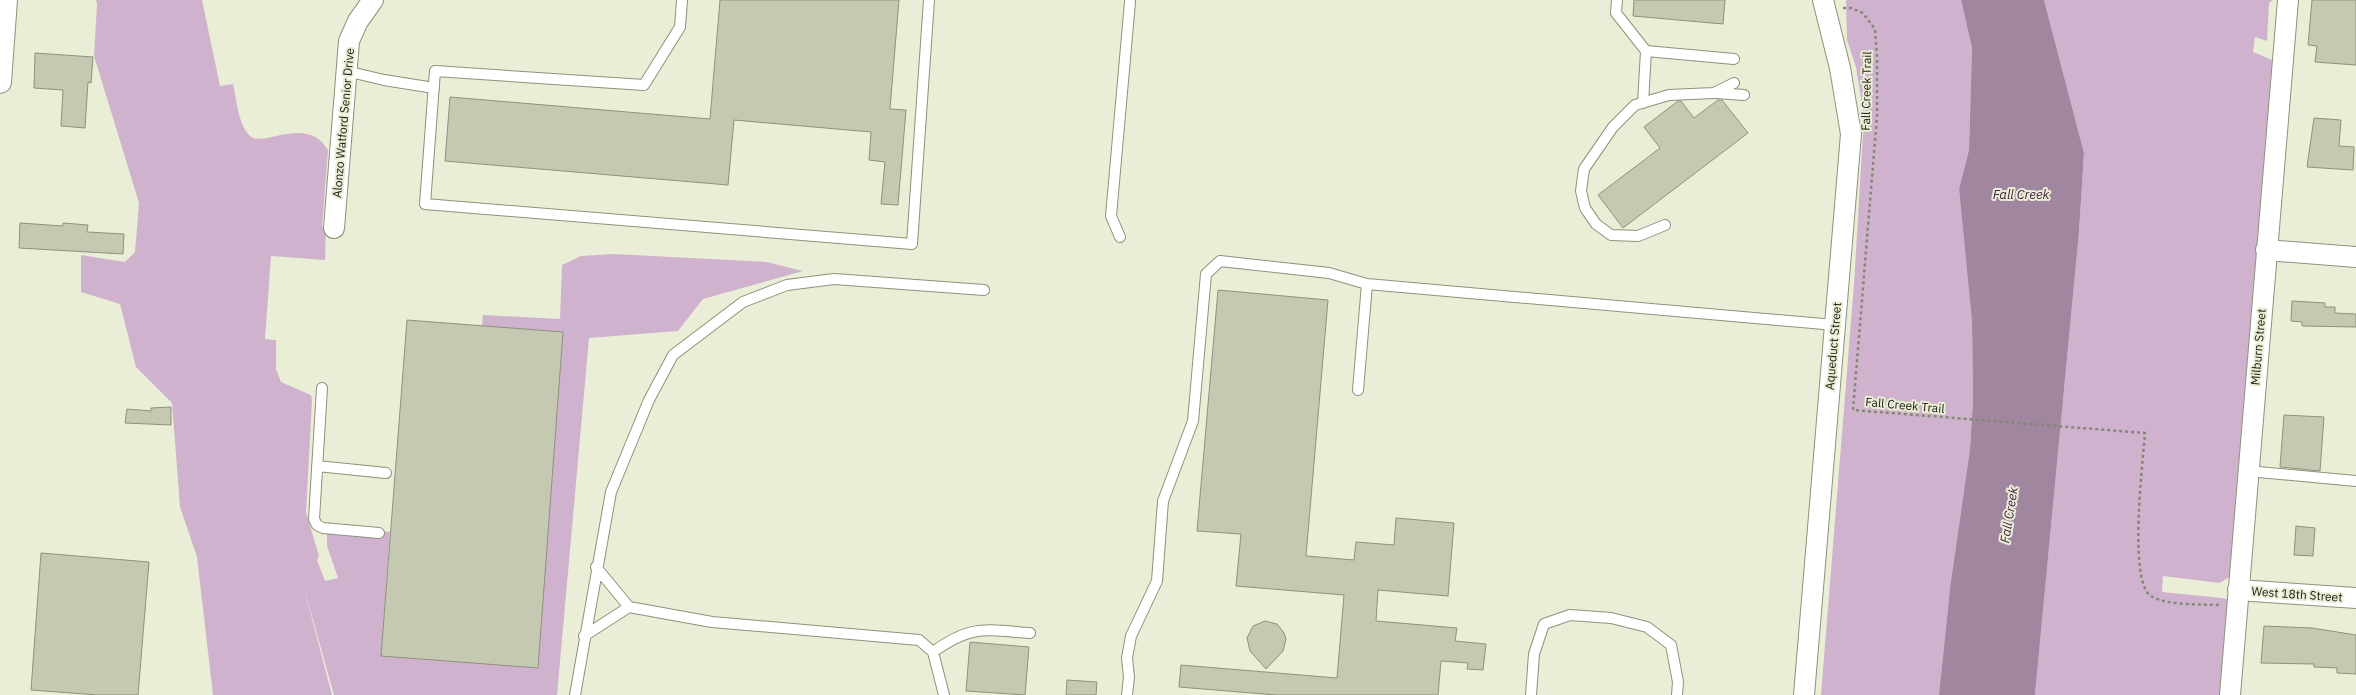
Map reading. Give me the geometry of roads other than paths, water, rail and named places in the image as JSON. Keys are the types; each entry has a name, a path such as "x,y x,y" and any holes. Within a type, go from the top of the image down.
{"main road":[{"path":"0,82 4,2"}],"street":[{"name":"Alonzo Watford Senior Drive","path":"334,228 349,41 364,11 373,0"},
{"name":"Milburn Street","path":"2230,695 2288,0"},
{"name":"Aqueduct Street","path":"1804,695 1850,134 1830,4"},
{"path":"2266,250 2356,257"},
{"name":"West 18th Street","path":"2238,590 2356,598"}],"lane":[{"path":"682,0 680,27 644,85 435,71 425,204 912,244 929,0"},
{"path":"1617,0 1616,13 1646,50 1643,103"},
{"path":"1120,237 1111,216 1130,2"},
{"path":"1646,50 1734,59"},
{"path":"346,71 384,80 434,88"},
{"path":"1714,93 1734,83"},
{"path":"1665,225 1638,236 1611,235 1596,224 1585,208 1582,196 1584,169 1613,127 1635,105 1669,95 1714,93 1744,95"},
{"path":"1127,695 1129,677 1127,658 1132,636 1157,581 1163,501 1193,421 1206,274 1220,261 1328,273 1366,284 1835,326"},
{"path":"575,695 596,567 611,492 649,400 673,355 698,334 743,302 787,285 834,279 984,290"},
{"path":"1358,390 1366,284"},
{"path":"322,388 314,519 317,525 323,528 379,532"},
{"path":"317,466 386,472"},
{"path":"2248,471 2356,481"},
{"path":"596,567 629,607 712,622 920,640 933,652 944,695"},
{"path":"584,636 629,607"},
{"path":"1530,695 1534,654 1544,624 1570,615 1611,618 1647,627 1671,645 1678,682 1677,695"},
{"path":"933,652 954,637 977,630 1030,633"}],"water":[{"name":"Fall Creek","path":"1961,0 2044,0 2084,153 2079,232 2035,695 1939,695 1950,588 1970,449 1973,400 1972,322 1959,189 1969,150 1972,48"}]}
